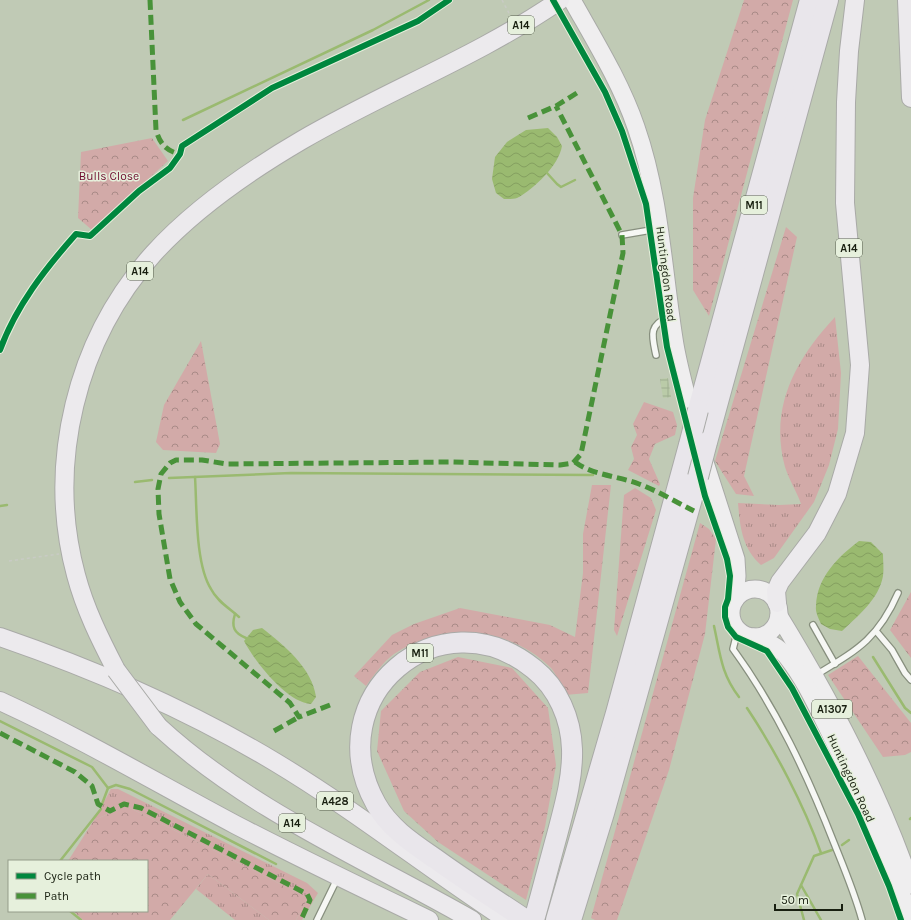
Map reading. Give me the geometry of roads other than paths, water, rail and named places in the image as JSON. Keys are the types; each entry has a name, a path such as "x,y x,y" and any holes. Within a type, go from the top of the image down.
{"highway":[{"name":"M11","path":"565,916 604,813 698,476 698,410 810,0"},
{"name":"M11","path":"565,916 616,713 698,443 828,0"},
{"name":"A14","path":"778,610 776,591 780,582 817,533 837,494 855,433 860,365 846,203 846,102 849,51 855,0"},
{"path":"907,0 911,98"},
{"name":"A14","path":"472,920 285,819 193,757 158,726 116,670 86,605 71,552 66,521 64,484 67,447 73,409 80,384 92,351 108,318 127,287 153,254 183,225 246,176 300,141 517,28 554,4"},
{"name":"A428","path":"0,637 96,673 211,728 274,762 339,803 453,884 507,920"},
{"name":"M11","path":"526,920 478,890 404,837 382,814 366,782 359,757 359,746 362,722 375,694 387,677 403,663 420,653 439,646 461,642 494,647 514,654 541,675 561,702 570,735 571,767 564,810 534,920"},
{"path":"0,701 123,763 338,877 429,920"}],"main road":[{"name":"Huntingdon Road","path":"572,0 619,87 636,127 649,171 661,228 671,316 684,389 699,442 736,558 737,576 735,600"},
{"name":"Huntingdon Road","path":"736,558 757,589"},
{"path":"757,589 769,593 778,610 776,624 771,631 764,635 747,634 734,624 732,616 735,600 744,592 757,589"},
{"name":"Huntingdon Road","path":"778,610 857,756 879,804 911,885"},
{"name":"Huntingdon Road","path":"747,634 772,644 786,656 802,681 845,763 878,836 910,920"}],"lane":[{"path":"622,235 661,228"},
{"path":"656,355 653,338 654,326 671,316"},
{"path":"813,676 835,664 863,645 876,631 889,612 898,593"},
{"path":"813,625 835,664"},
{"path":"876,631 892,650 905,673 911,680"},
{"path":"747,634 736,637 733,649 768,700 799,759 828,828 862,920"},
{"path":"317,920 338,877"}],"water":[{"path":"548,128 557,137 562,146 556,161 545,176 531,189 517,198 504,199 496,193 492,179 495,157 507,142 526,130"},
{"path":"859,541 871,542 883,554 883,576 881,584 872,600 842,631 830,629 821,624 817,613 817,596 820,586 836,561"},
{"path":"262,628 296,658 309,676 316,697 311,704 302,702 292,697 282,689 264,670 249,650 244,641 253,630"}],"waterway":[{"path":"183,120 373,30 429,0"},
{"path":"547,173 561,187 575,180"},
{"path":"169,478 291,473 593,475"},
{"path":"195,477 199,550 206,578 216,597 239,617"},
{"path":"135,482 152,480"},
{"path":"0,506 7,505"},
{"path":"235,614 233,623 234,629 246,638"},
{"path":"714,626 725,672 728,680 739,697"},
{"path":"873,657 905,708 911,713"},
{"path":"747,708 788,778 821,853"},
{"path":"0,721 92,767 108,788 102,804"},
{"path":"108,788 116,785 130,789 276,864"},
{"path":"61,860 101,809"},
{"path":"842,845 849,840"},
{"path":"804,920 797,894 814,856 832,850"},
{"path":"801,885 821,920"},
{"path":"71,912 81,920"}],"park label":[{"name":"Bulls Close","path":"109,176"}]}
